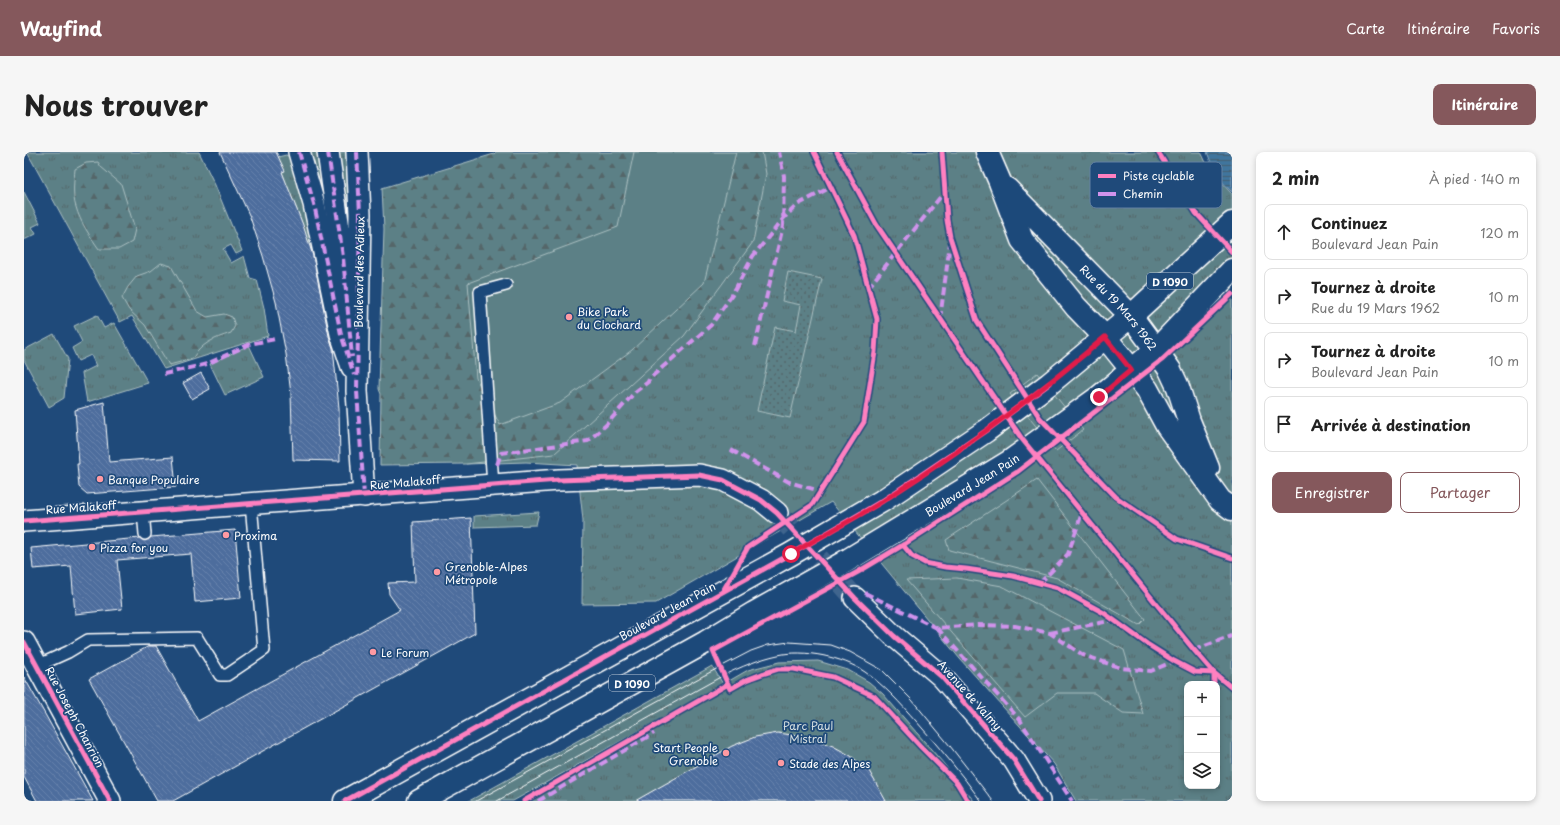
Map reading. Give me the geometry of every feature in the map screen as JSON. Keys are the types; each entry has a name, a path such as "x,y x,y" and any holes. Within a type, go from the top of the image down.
{"main road":[{"name":"Rue du 19 Mars 1962","path":"987,152 1022,240 1076,307 1105,337 1147,389 1167,426 1226,505"},
{"name":"Rue du 19 Mars 1962","path":"1000,182 1131,316 1170,370 1178,386 1189,420 1226,505"},
{"name":"D 1090","path":"1131,316 1232,223"},
{"name":"D 1090","path":"1156,350 1232,270"},
{"name":"Boulevard Jean Pain","path":"345,801 791,554 882,501 986,431 1049,384 1131,316"},
{"name":"Boulevard Jean Pain","path":"419,801 706,642 843,563 1009,462 1099,397 1156,350"}],"street":[{"name":"Boulevard des Adieux","path":"299,152 314,204 341,334 352,367 357,391"},
{"name":"Boulevard des Adieux","path":"328,152 343,257 352,367"},
{"name":"Boulevard des Adieux","path":"358,152 360,214 357,391 364,496"},
{"name":"Rue Malakoff","path":"24,521 559,480 700,475 723,480 761,500 777,513"},
{"name":"Avenue de Valmy","path":"855,598 894,636 942,676 1014,760 1039,801"},
{"name":"Rue Joseph Chanrion","path":"24,642 110,801"}],"lane":[{"path":"493,485 480,292 506,285"},
{"path":"37,666 68,652 88,640 198,638 220,675 227,675 264,650 251,504"},
{"path":"143,512 145,534"}],"green space":[{"path":"27,152 199,152 215,185 242,251 236,254 231,245 223,249 231,263 244,256 250,278 257,280 264,308 268,336 164,369 132,316 120,322"},
{"path":"306,152 318,152 321,154 340,290"},
{"path":"338,152 349,152 355,288"},
{"path":"496,152 762,152 766,174 753,242 684,336 554,454 466,464 380,465 381,394 379,389 384,229 382,188 494,154"},
{"path":"620,152 1201,152 1206,162 1090,162 1090,208 1222,208 1222,183 1232,194 1232,801 1076,801 1054,764 960,659 831,502 656,603 582,604 583,520 577,465 526,462 466,464"},
{"name":"Bike Park du Clochard","path":"634,152 736,152 704,283 632,350 560,403 500,425 476,378 468,283 618,227"},
{"path":"286,155 293,159 319,262 312,253 280,165 278,157"},
{"path":"98,162 101,167 121,184 135,229 132,242 119,249 99,249 83,223 75,203 75,169 86,163"},
{"path":"24,192 40,223 32,227 36,234 24,240"},
{"path":"161,263 171,266 197,311 207,317 224,314 232,317 235,326 231,333 204,345 192,359 169,365 145,325 129,310 122,298 128,287 137,276 151,271"},
{"path":"788,272 822,279 790,418 757,411 775,327 796,331 801,305 782,301"},
{"path":"97,315 104,328 114,323 148,383 87,402 82,373 96,366 91,355 78,361 72,348 82,342 74,326"},
{"path":"54,334 68,359 64,398 49,407 24,360 24,350"},
{"path":"249,345 264,377 225,395 210,364"},
{"path":"1037,373 1083,430 1056,451 1010,394"},
{"path":"1037,480 1145,619 1139,625 1057,578 949,550 946,540"},
{"path":"539,512 536,525 474,527 474,516"},
{"path":"957,578 1002,586 1124,650 1143,714 1123,713 1094,693 1057,693 1025,717 906,580"},
{"name":"Parc Paul Mistral","path":"818,661 848,670 869,682 883,694 974,801 521,801 748,670 779,662"},
{"path":"712,666 723,684 513,801 469,801"}],"water":[{"path":"1207,152 1232,152 1232,192 1222,181 1222,162 1211,162"}],"building":[{"path":"220,152 276,152 285,171 282,172 303,225 313,256 329,336 333,348 339,408 340,461 293,460 291,394 286,354 276,302 250,217"},
{"path":"201,373 210,389 192,399 183,383"},
{"path":"104,402 109,462 173,457 176,487 87,494 79,487 75,410"},
{"path":"471,518 475,633 173,801 157,801 89,679 149,646 156,646 198,721 400,610 389,594 388,583 415,582 413,522"},
{"path":"235,530 241,598 195,602 191,554 117,560 122,609 75,614 71,566 33,569 31,548 140,538 145,541 151,537"},
{"path":"24,677 93,801 37,801 24,777"},
{"name":"Stade des Alpes","path":"778,733 806,737 833,746 851,756 869,771 886,801 635,801 732,746 755,737"}],"tunnel":[{"path":"777,513 855,598"}],"tram line":[{"path":"476,801 751,651 768,645 789,642 831,645 850,652 882,670 912,700 993,801"},
{"path":"497,801 724,675 764,659 788,653 811,654 835,658 856,667 872,677 892,695 916,721 966,780 981,801"}],"marked path":[{"path":"299,152 314,204 341,334 354,375"},
{"path":"328,152 343,257 352,357"},
{"path":"357,152 360,214 357,391 364,496"},
{"path":"755,346 783,226 784,176 779,152"},
{"path":"497,465 501,453 588,441 606,425 635,392 711,325 732,295 753,256 783,219 797,205 831,187"},
{"path":"868,288 945,191"},
{"path":"940,319 950,243"},
{"path":"164,374 207,364 250,344 275,339"},
{"path":"731,450 789,482 820,491"},
{"path":"1040,583 1068,554 1082,513"},
{"path":"865,593 937,628 978,625 1015,626 1050,633 1083,655 1121,668 1151,671 1174,661"},
{"path":"1050,633 1114,620"},
{"path":"937,628 1020,720 1072,801"},
{"path":"1194,650 1232,636"},
{"path":"538,801 654,733"}],"cycle path":[{"path":"723,591 748,547 812,505 864,422 875,352 877,319 854,235 814,152"},
{"path":"837,152 876,224 1022,439 1194,650 1214,673 1232,688"},
{"path":"942,152 947,220 950,237 977,321 1040,418 1116,497 1177,539 1232,558"},
{"path":"1158,152 1164,162"},
{"path":"1193,208 1232,252"},
{"path":"968,801 957,783 874,696 833,677 794,669 778,669 746,680 730,689 713,651 858,572 1017,472 1163,359 1232,294"},
{"path":"345,801 791,554 882,501 986,431 1049,384"},
{"path":"24,521 559,480 699,475 723,480 761,500 777,513 855,598 894,636 942,677 1014,760 1039,801"},
{"path":"903,545 912,556 925,563 1013,576 1058,588 1104,613 1147,644 1174,661 1195,672 1214,673 1214,681"},
{"path":"24,642 110,801"},
{"path":"524,801 728,684"}],"place":[{"name":"Bike Park du Clochard","path":"569,317"},
{"name":"Banque Populaire","path":"100,479"},
{"name":"Proxima","path":"226,535"},
{"name":"Pizza for you","path":"92,547"},
{"name":"Grenoble-Alpes Métropole","path":"437,572"},
{"name":"Le Forum","path":"373,652"},
{"name":"Start People Grenoble","path":"726,753"},
{"name":"Stade des Alpes","path":"781,763"}],"route":[{"path":"791,554 882,501 986,431 1049,384 1105,337 1131,370 1099,397"}]}
